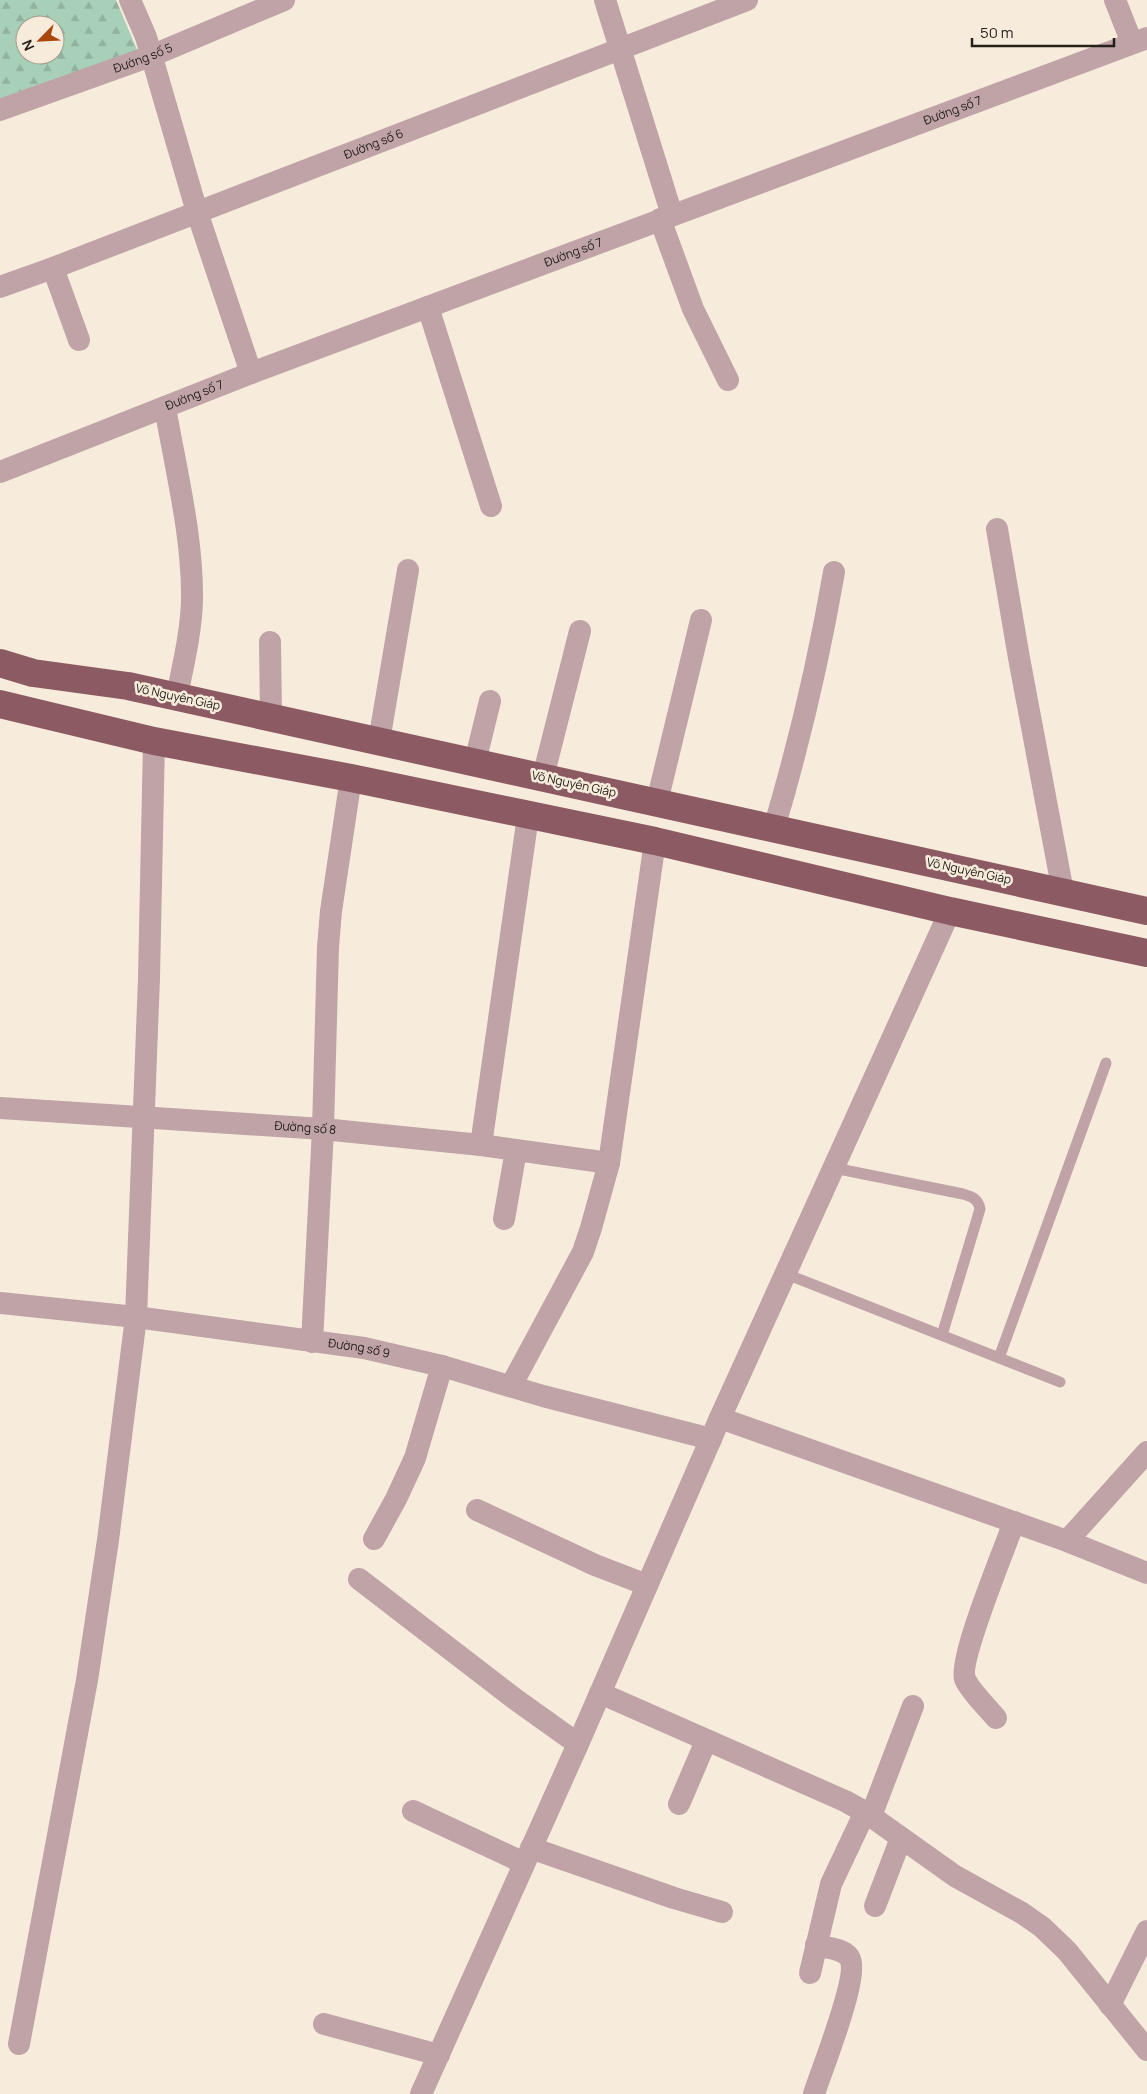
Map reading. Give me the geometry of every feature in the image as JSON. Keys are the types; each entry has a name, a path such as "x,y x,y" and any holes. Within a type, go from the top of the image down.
{"highway":[{"name":"Võ Nguyên Giáp","path":"0,663 33,674 128,686 177,696 1147,910"},
{"path":"0,704 154,741 351,778 654,841 950,911 1147,953"}],"street":[{"path":"130,0 151,56 197,212 251,373"},
{"name":"Đường số 5","path":"0,110 151,56 284,0"},
{"path":"605,0 621,48 666,217 693,309 728,380"},
{"name":"Đường số 6","path":"0,287 747,0"},
{"path":"1115,0 1140,41"},
{"name":"Đường số 7","path":"0,472 251,373 1140,41"},
{"path":"53,268 79,340"},
{"path":"428,307 491,506"},
{"path":"165,407 190,560 192,601 177,696"},
{"path":"997,529 1063,892"},
{"path":"379,741 408,570"},
{"path":"774,828 797,750 834,572"},
{"path":"657,802 701,620"},
{"path":"544,777 580,631"},
{"path":"270,642 271,717"},
{"path":"475,762 490,700"},
{"path":"19,2044 87,1680 109,1530 136,1317 154,741"},
{"path":"312,1342 323,1129 328,947 331,912 351,778"},
{"path":"481,1146 528,816"},
{"path":"511,1386 583,1252 609,1163 654,841"},
{"path":"421,2094 578,1744 720,1418 950,911"},
{"name":"Đường số 8","path":"0,1108 323,1129 516,1150 609,1163"},
{"path":"504,1219 516,1150"},
{"name":"Đường số 9","path":"0,1303 136,1317 364,1348 442,1366 711,1439"},
{"path":"374,1539 396,1499 415,1458 442,1366"},
{"path":"720,1418 1067,1541 1147,1573"},
{"path":"1067,1541 1147,1452"},
{"path":"477,1510 595,1566 647,1585"},
{"path":"996,1718 966,1680 964,1672 965,1660 1014,1522"},
{"path":"359,1579 508,1694 578,1744"},
{"path":"600,1693 846,1801 868,1814 956,1876 1022,1913 1042,1927 1067,1951 1147,2050"},
{"path":"810,1973 831,1884 868,1814 913,1706"},
{"path":"679,1804 706,1741"},
{"path":"413,1811 528,1856 722,1912"},
{"path":"875,1906 901,1838"},
{"path":"1110,2005 1147,1930"},
{"path":"814,2094 846,2001 852,1968 851,1960 847,1954 816,1945"},
{"path":"324,2024 439,2055"}],"lane":[{"path":"999,1358 1106,1064"},
{"path":"834,1168 963,1194 975,1197 979,1203 980,1209 942,1335"},
{"path":"786,1274 1060,1382"}],"green space":[{"path":"0,0 116,0 138,52 0,101"}]}
